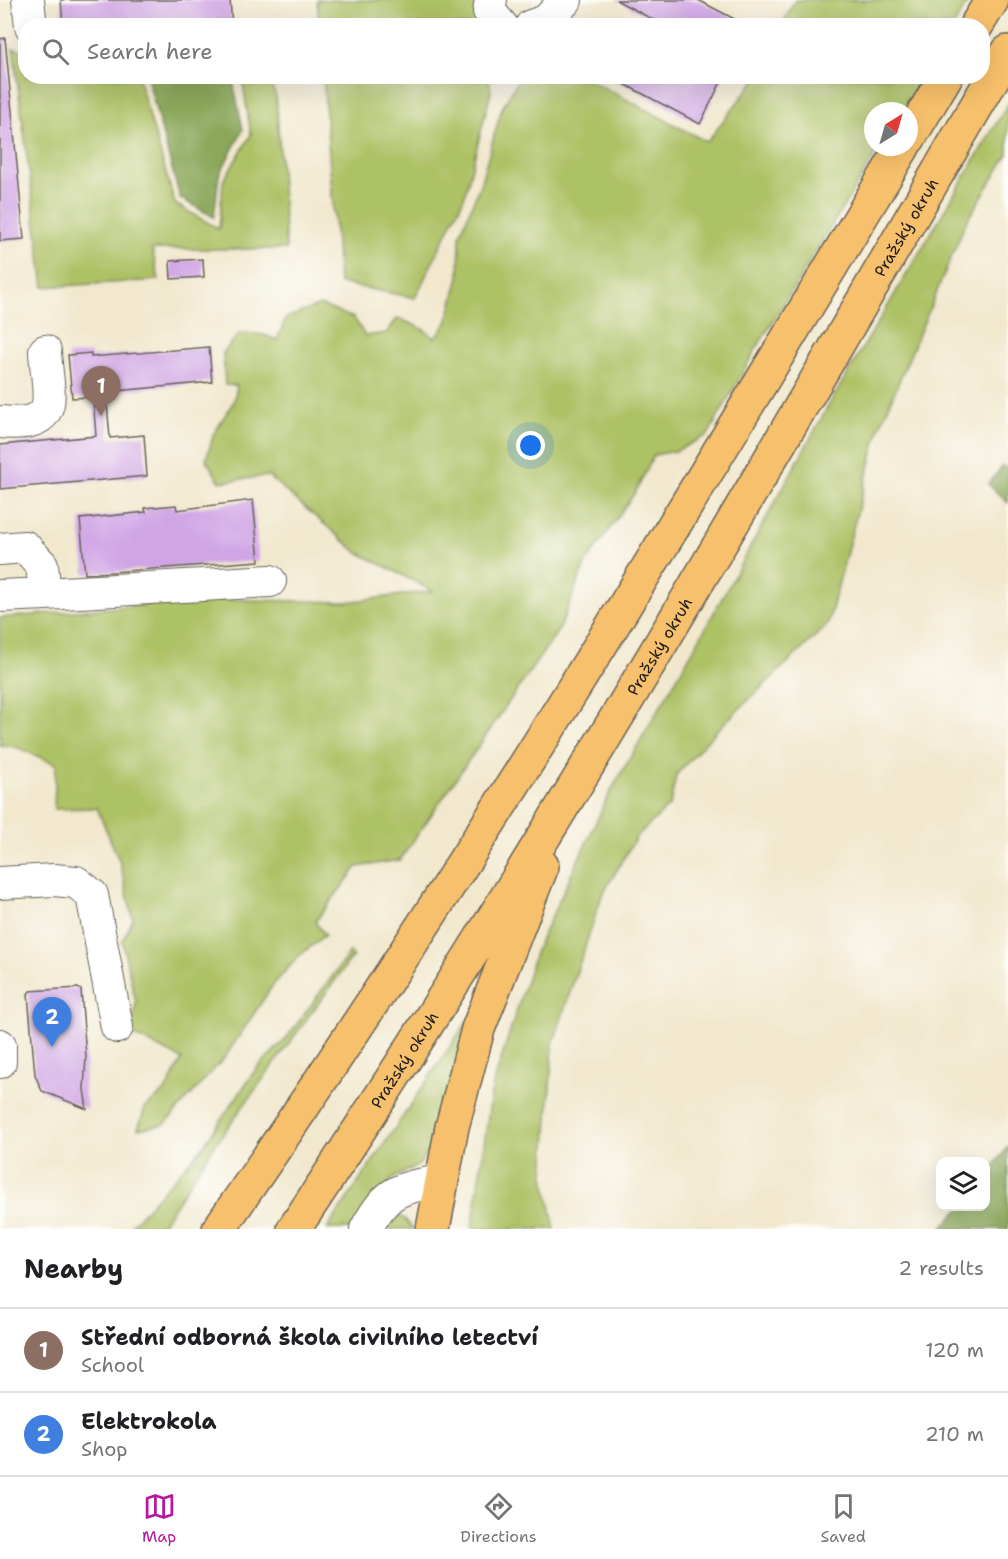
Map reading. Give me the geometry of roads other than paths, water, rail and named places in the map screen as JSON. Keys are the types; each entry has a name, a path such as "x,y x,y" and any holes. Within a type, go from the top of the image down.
{"highway":[{"path":"981,18 992,0"},
{"name":"Pražský okruh","path":"990,83 1008,52"},
{"path":"918,123 941,84"},
{"name":"Pražský okruh","path":"294,1229 578,782 844,337 990,84"},
{"path":"219,1229 342,1050 487,830 597,653 898,156"},
{"path":"433,1229 441,1180 478,1029 493,986 578,782"}],"lane":[{"path":"28,0 29,18"},
{"path":"491,0 489,11 495,18"},
{"path":"549,18 566,0"},
{"path":"0,422 28,423 44,414 50,401 45,351"},
{"path":"0,549 25,547 42,565 45,594"},
{"path":"0,596 270,581"},
{"path":"0,883 54,880 76,882 92,895 117,1027"},
{"path":"0,1045 0,1062"},
{"path":"366,1229 379,1207 396,1190 441,1180"}],"place":[{"name":"Střední odborná škola civilního letectví","path":"101,416"},
{"name":"Elektrokola","path":"52,1047"}]}
